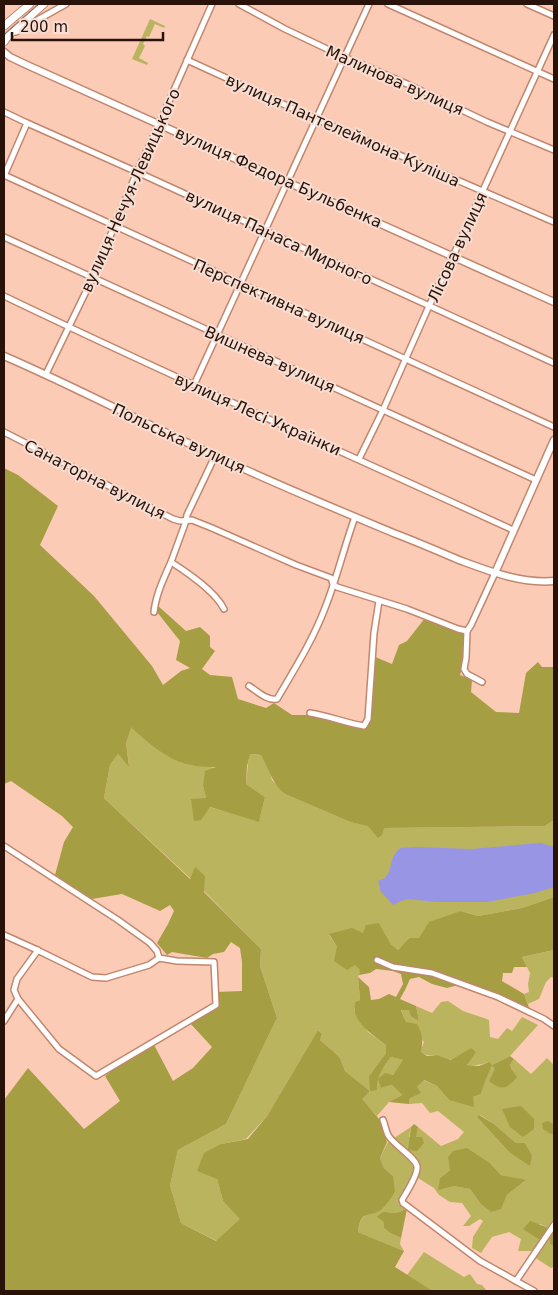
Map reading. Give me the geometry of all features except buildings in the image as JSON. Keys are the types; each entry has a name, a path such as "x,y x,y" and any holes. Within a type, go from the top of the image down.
{"main road":[{"path":"4,26 30,4"},
{"path":"4,42 9,35 44,4"}],"street":[{"path":"9,35 66,4"},
{"name":"вулиця Нечуя-Левицького","path":"46,374 93,277 137,172 212,4"},
{"name":"Малинова вулиця","path":"239,4 285,29 344,57 554,150"},
{"path":"194,385 369,4"},
{"path":"388,4 554,79"},
{"path":"527,4 554,16"},
{"name":"Лісова вулиця","path":"359,459 554,35"},
{"name":"вулиця Федора Бульбенка","path":"4,52 27,65 554,302"},
{"name":"вулиця Пантелеймона Куліша","path":"187,60 316,119 554,222"},
{"name":"вулиця Панаса Мирного","path":"4,112 554,363"},
{"path":"4,176 26,123"},
{"name":"Перспективна вулиця","path":"4,176 554,427"},
{"name":"Вишнева вулиця","path":"4,237 536,480"},
{"name":"вулиця Лесі Українки","path":"4,296 194,385 513,530"},
{"name":"Польська вулиця","path":"4,356 46,374 216,456 450,556 495,573 538,582 554,581"},
{"name":"Санаторна вулиця","path":"4,432 173,519 180,521 192,520 287,562 331,578 333,584 337,587 407,609 467,631"},
{"path":"482,682 467,674 464,668 467,631 472,626 554,440"},
{"path":"154,612 157,593 164,581 187,515 216,456"},
{"path":"249,686 269,699 277,699 294,671 325,608 355,517"},
{"path":"171,562 197,580 218,600 224,609"},
{"path":"310,713 322,714 355,724 366,725 374,633 379,601"},
{"path":"4,846 150,943 159,958"},
{"path":"4,935 38,950 92,977 106,978 149,965 159,958 177,961 214,962 216,1005 96,1076 59,1049 18,999 14,990 17,980 38,950"},
{"path":"377,960 393,967 432,973 498,997 544,1019 554,1026"},
{"path":"4,1021 18,999"},
{"path":"383,1120 387,1134 418,1166 402,1200 403,1203 480,1260 534,1291"},
{"path":"516,1281 554,1225"}],"shaded area":[{"path":"150,19 165,26 164,28 155,24 149,37 147,36 143,44 145,46 139,58 148,63 147,65 132,59"},
{"path":"4,468 18,475 58,506 40,545 94,596 152,666 163,685 181,671 190,668 176,660 180,641 157,612 157,605 186,631 200,627 210,636 210,647 215,651 202,669 210,675 232,677 238,699 266,708 274,703 292,715 310,715 364,728 368,726 370,720 373,656 392,664 399,645 407,641 425,618 464,633 464,661 460,675 472,680 471,692 496,712 519,713 526,673 538,662 542,667 554,667 554,820 545,826 384,828 382,835 378,838 368,826 350,822 285,794 274,781 261,755 250,754 246,784 265,797 259,822 210,807 201,820 194,821 191,799 206,798 203,786 205,771 216,767 194,766 174,760 151,745 131,727 126,743 129,766 118,754 110,765 104,798 190,879 195,867 205,876 204,892 261,949 260,966 277,1018 226,1124 178,1150 170,1185 181,1223 216,1241 240,1219 223,1201 217,1179 197,1171 204,1153 221,1144 248,1139 267,1116 318,1030 322,1034 320,1040 340,1058 345,1071 370,1091 362,1099 380,1120 387,1142 380,1158 384,1168 393,1176 395,1192 382,1209 361,1219 358,1232 404,1251 395,1267 433,1291 4,1291 4,1100 28,1068 84,1129 120,1101 105,1076 152,1041 173,1081 193,1068 212,1047 189,1022 216,1005 216,992 242,991 242,962 240,948 231,942 224,952 213,954 207,958 172,952 167,955 157,943 174,911 170,905 160,911 122,894 92,899 55,875 64,842 73,827 62,816 11,781 4,784"},
{"path":"130,726 191,765 218,768 203,786 206,798 201,819 209,807 259,821 265,797 246,784 249,754 261,755 269,768 272,780 285,794 350,822 384,828 545,826 554,820 554,897 522,908 478,916 461,911 419,938 409,938 398,950 391,944 379,923 363,933 329,935 337,947 361,970 358,977 360,1000 355,1002 354,1010 368,1032 386,1045 386,1053 369,1076 376,1082 380,1072 391,1057 404,1060 381,1088 392,1085 402,1095 389,1102 377,1116 361,1099 370,1091 345,1071 340,1058 320,1040 322,1034 318,1030 267,1116 246,1139 221,1144 217,1179 223,1201 241,1219 217,1241 181,1223 170,1185 178,1150 226,1124 277,1018 260,966 261,949 204,891 104,798 110,765 118,754 129,765 126,743"},
{"path":"541,843 554,847 554,887 535,893 487,902 436,902 408,899 393,905 381,892 378,881 385,878 389,872 393,857 401,848 471,849"},
{"path":"554,897 554,950 522,957 527,967 514,967 512,973 503,973 502,981 524,994 530,1010 466,983 447,988 432,984 419,977 410,979 400,999 416,1006 419,1021 411,1016 409,1010 401,1010 406,1022 417,1024 419,1028 422,1038 421,1052 427,1056 437,1055 451,1060 471,1048 476,1052 467,1065 479,1066 489,1062 492,1065 481,1094 473,1097 474,1107 449,1100 437,1086 424,1080 417,1087 421,1093 410,1098 409,1104 389,1102 402,1095 392,1085 381,1088 378,1079 377,1090 370,1091 369,1076 386,1053 386,1045 364,1027 356,1015 354,1009 355,1002 360,1000 358,977 369,987 371,1000 379,999 389,994 396,997 403,984 401,974 376,969 370,973 359,975 360,970 355,965 347,970 334,961 337,947 329,934 352,928 363,933 366,925 379,923 391,944 398,950 409,938 419,938 429,922 461,911 478,916 522,908","holes":["391,1057 403,1060 393,1075 385,1073 378,1079"]},
{"path":"554,950 554,978 551,977 546,982 539,999 528,1004 524,994 529,992 530,973 522,957"},
{"path":"448,1001 463,1011 489,1020 490,1037 498,1039 507,1028 512,1031 522,1017 538,1025 510,1056 492,1065 512,1070 510,1065 514,1059 531,1074 547,1058 554,1065 554,1221 549,1228 540,1224 524,1229 541,1241 534,1251 518,1251 521,1239 509,1232 492,1237 481,1253 472,1248 473,1237 483,1221 480,1219 469,1226 463,1226 471,1216 462,1203 450,1202 439,1195 434,1188 418,1178 404,1200 407,1209 393,1214 383,1221 384,1228 401,1238 400,1244 404,1251 358,1232 360,1222 365,1216 381,1210 393,1176 384,1168 380,1158 388,1142 411,1127 409,1137 415,1137 418,1127 441,1146 458,1139 464,1132 438,1111 430,1113 422,1103 409,1104 412,1094 423,1080 437,1086 449,1100 481,1094 489,1062 469,1065 420,1052 424,1042 406,1022 401,1009 409,1010 419,1021 416,1006 432,1013 441,1002","holes":["480,1115 516,1143 525,1143 532,1155 509,1152 477,1117","491,1164 501,1175 525,1181 507,1195 501,1208 480,1203 470,1189 453,1186 440,1178 450,1170"]},
{"path":"510,1056 514,1059 510,1065 517,1077 507,1086 497,1086 489,1081 495,1069 492,1065"},
{"path":"521,1106 534,1119 534,1129 523,1137 510,1127 502,1109"},
{"path":"479,1115 494,1124 516,1143 525,1143 532,1155 530,1166 509,1152 477,1117"},
{"path":"548,1121 554,1124 554,1134 543,1129 542,1123"},
{"path":"414,1124 418,1127 416,1137 422,1137 424,1143 417,1151 408,1150 411,1127"},
{"path":"467,1148 491,1164 501,1175 526,1180 507,1195 501,1209 491,1212 480,1203 470,1189 453,1186 438,1190 440,1178 450,1170 448,1157 453,1151"},
{"path":"407,1209 401,1238 384,1228 383,1221 377,1217 384,1212 396,1213"},
{"path":"530,1221 549,1228 554,1224 554,1247 550,1244 549,1238 541,1241 523,1229"},
{"path":"549,1238 550,1244 554,1247 554,1267 551,1268 534,1257 546,1239"},
{"path":"424,1252 464,1277 470,1274 477,1284 482,1285 487,1291 433,1291 407,1275"}],"tram line":[{"path":"4,35 39,4"}]}
